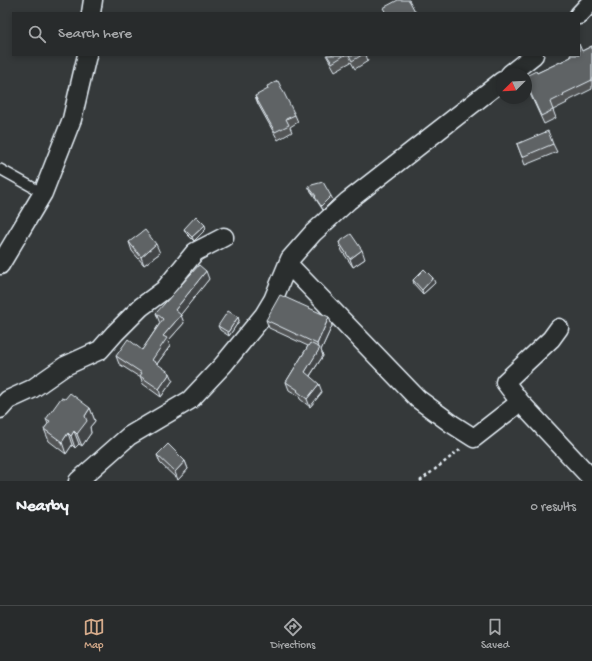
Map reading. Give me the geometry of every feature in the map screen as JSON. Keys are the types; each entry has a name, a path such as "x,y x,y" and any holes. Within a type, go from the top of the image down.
{"street":[{"path":"91,12 93,0"},
{"path":"580,14 592,1"},
{"path":"0,265 43,192 72,119 87,56"},
{"path":"518,68 533,56"},
{"path":"78,481 130,436 190,400 223,365 264,315 273,300 290,259 313,233 348,201 496,85"},
{"path":"0,409 8,400 32,389 65,366 100,350 141,307 164,290 195,252 224,237"},
{"path":"288,264 418,399 474,438 520,402"},
{"path":"559,328 551,339 505,382 520,402 592,479"}],"lane":[{"path":"0,169 43,192"}],"path":[{"path":"420,481 452,458 474,438"}],"building":[{"path":"398,0 409,0 415,12 385,12 383,8"},
{"path":"580,46 582,51 592,46 592,80 550,102 553,110 541,116 532,96 532,73 536,71 537,73 570,56 580,56"},
{"path":"328,56 343,56 332,63"},
{"path":"350,56 360,56 352,61"},
{"path":"278,81 295,115 286,119 289,125 275,132 255,96 268,89 267,86"},
{"path":"548,131 553,144 522,157 517,144"},
{"path":"323,182 331,196 321,206 315,197 316,196 308,186"},
{"path":"196,216 205,225 192,237 184,229"},
{"path":"145,230 156,244 141,257 129,242"},
{"path":"351,234 362,250 350,259 339,242"},
{"path":"199,265 206,271 175,310 181,315 163,336 167,338 152,360 170,373 159,389 140,376 142,373 116,356 128,339 142,350 163,319 156,313"},
{"path":"424,269 433,278 422,290 413,280"},
{"path":"280,295 329,317 317,344 266,320"},
{"path":"228,311 238,317 228,332 218,326"},
{"path":"310,343 320,348 305,372 319,384 307,399 297,391 298,390 286,382"},
{"path":"70,393 90,408 85,416 87,421 77,434 74,431 71,436 68,433 62,442 44,429 50,421 46,419 61,398 65,399"},
{"path":"168,444 185,461 175,472 157,455"}]}
